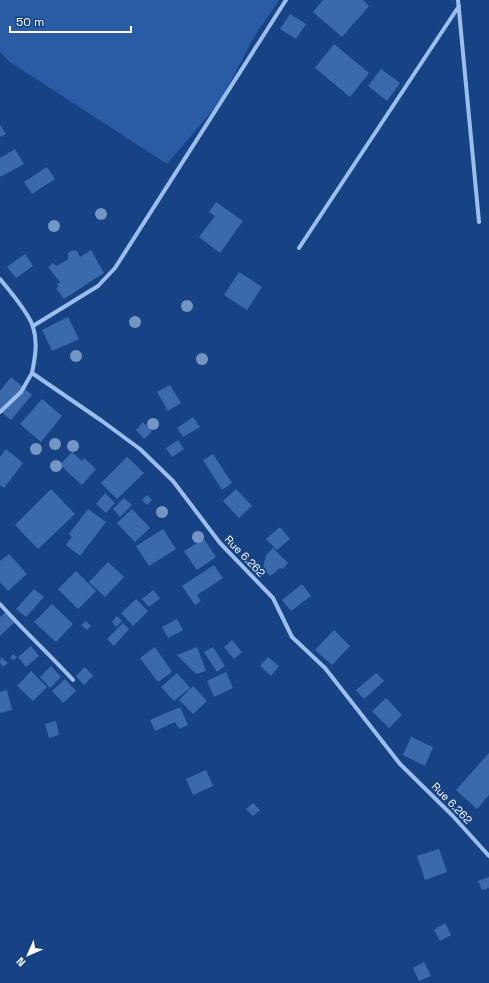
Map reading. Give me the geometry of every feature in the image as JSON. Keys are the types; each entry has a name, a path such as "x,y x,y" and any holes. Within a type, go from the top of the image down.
{"street":[{"path":"33,326 98,286 114,268 286,0"},
{"path":"458,0 479,222"},
{"path":"299,248 459,6"},
{"path":"0,279 12,294 33,326 36,353 32,373 21,392 0,412"},
{"name":"Rue 6.262","path":"32,373 140,449 173,481 220,543 273,598 292,637 325,668 400,764 452,815 489,856"},
{"path":"0,604 25,632 50,654 73,680"}],"shaded area":[{"path":"0,0 279,0 254,37 219,103 167,164 10,62 0,52"}],"building":[{"path":"323,0 363,0 369,6 342,37 313,12"},
{"path":"290,14 306,24 296,39 280,29"},
{"path":"334,44 369,73 350,97 315,68"},
{"path":"381,69 400,83 387,101 368,86"},
{"path":"0,125 6,134 0,137"},
{"path":"15,149 24,164 0,177 0,158"},
{"path":"47,167 55,179 32,194 24,182"},
{"path":"216,202 243,221 220,253 199,237 215,216 209,212"},
{"path":"73,250 77,251 80,257 91,250 104,273 64,299 56,288 59,287 57,284 60,282 48,267 53,263 57,266 68,259 68,253"},
{"path":"25,254 33,266 16,278 7,267"},
{"path":"239,272 262,287 247,310 224,295"},
{"path":"68,317 79,339 52,351 42,330"},
{"path":"11,377 32,395 11,420 0,411 0,391"},
{"path":"170,385 181,403 168,411 157,392"},
{"path":"42,399 62,416 41,442 20,424"},
{"path":"193,417 200,427 183,437 177,428"},
{"path":"143,422 152,432 144,439 136,430"},
{"path":"178,440 184,449 172,457 166,448"},
{"path":"6,449 23,463 4,488 0,485 0,457"},
{"path":"72,452 82,461 84,458 96,469 82,485 60,465"},
{"path":"213,454 232,483 222,490 203,460"},
{"path":"127,457 144,473 117,499 101,483"},
{"path":"51,489 75,514 38,549 15,525"},
{"path":"236,489 252,506 239,518 223,501"},
{"path":"105,493 115,503 106,513 96,504"},
{"path":"147,495 152,500 147,505 142,500"},
{"path":"124,498 132,505 120,517 113,509"},
{"path":"88,509 106,522 80,556 66,545 72,537 69,534"},
{"path":"132,509 150,528 135,542 117,523"},
{"path":"280,527 290,539 277,550 266,539"},
{"path":"163,529 176,549 149,566 136,546"},
{"path":"204,539 216,557 197,570 184,551"},
{"path":"273,548 288,563 283,569 280,568 270,576 263,568 266,555"},
{"path":"9,554 27,574 8,591 0,582 0,561"},
{"path":"108,562 124,577 105,597 89,582"},
{"path":"214,565 223,578 197,595 201,601 195,605 182,586"},
{"path":"76,571 96,591 78,609 58,589"},
{"path":"302,584 311,596 291,611 282,600"},
{"path":"34,589 44,597 26,617 16,609"},
{"path":"153,590 160,598 149,607 142,599"},
{"path":"136,599 148,611 133,626 121,613"},
{"path":"52,604 73,624 56,642 34,622"},
{"path":"6,612 15,622 0,636 0,617"},
{"path":"117,616 122,621 116,627 112,622"},
{"path":"177,619 183,630 168,638 162,627"},
{"path":"86,621 91,626 87,630 81,625"},
{"path":"123,623 129,629 114,646 107,639"},
{"path":"334,630 350,646 332,665 315,650"},
{"path":"232,640 242,652 234,659 224,647"},
{"path":"31,646 39,656 26,667 18,657"},
{"path":"155,647 172,672 158,682 140,658"},
{"path":"197,647 206,671 196,674 177,655"},
{"path":"213,647 225,666 217,672 204,652"},
{"path":"13,654 17,657 14,660 10,658"},
{"path":"1,657 8,663 3,667 0,663"},
{"path":"268,657 279,666 271,676 260,666"},
{"path":"51,666 61,677 50,688 40,677"},
{"path":"85,667 93,676 84,685 76,676"},
{"path":"31,671 47,687 33,701 17,686"},
{"path":"226,672 233,688 214,697 207,681"},
{"path":"177,673 190,688 174,701 161,687"},
{"path":"376,673 384,681 364,699 356,690"},
{"path":"65,679 76,691 63,703 52,691"},
{"path":"193,686 207,701 193,714 179,700"},
{"path":"7,690 12,710 0,713 0,692"},
{"path":"386,698 402,715 389,728 372,711"},
{"path":"180,707 188,725 179,729 175,722 155,731 150,720"},
{"path":"56,721 59,735 49,738 45,724"},
{"path":"411,737 433,747 425,766 403,755"},
{"path":"489,753 489,795 477,809 456,790"},
{"path":"206,770 213,786 193,795 186,779"},
{"path":"253,803 260,810 253,816 246,809"},
{"path":"439,849 447,872 425,880 417,856"},
{"path":"489,877 489,888 482,890 478,881"},
{"path":"445,923 451,935 440,941 434,930"},
{"path":"424,962 431,976 419,981 413,968"}]}
